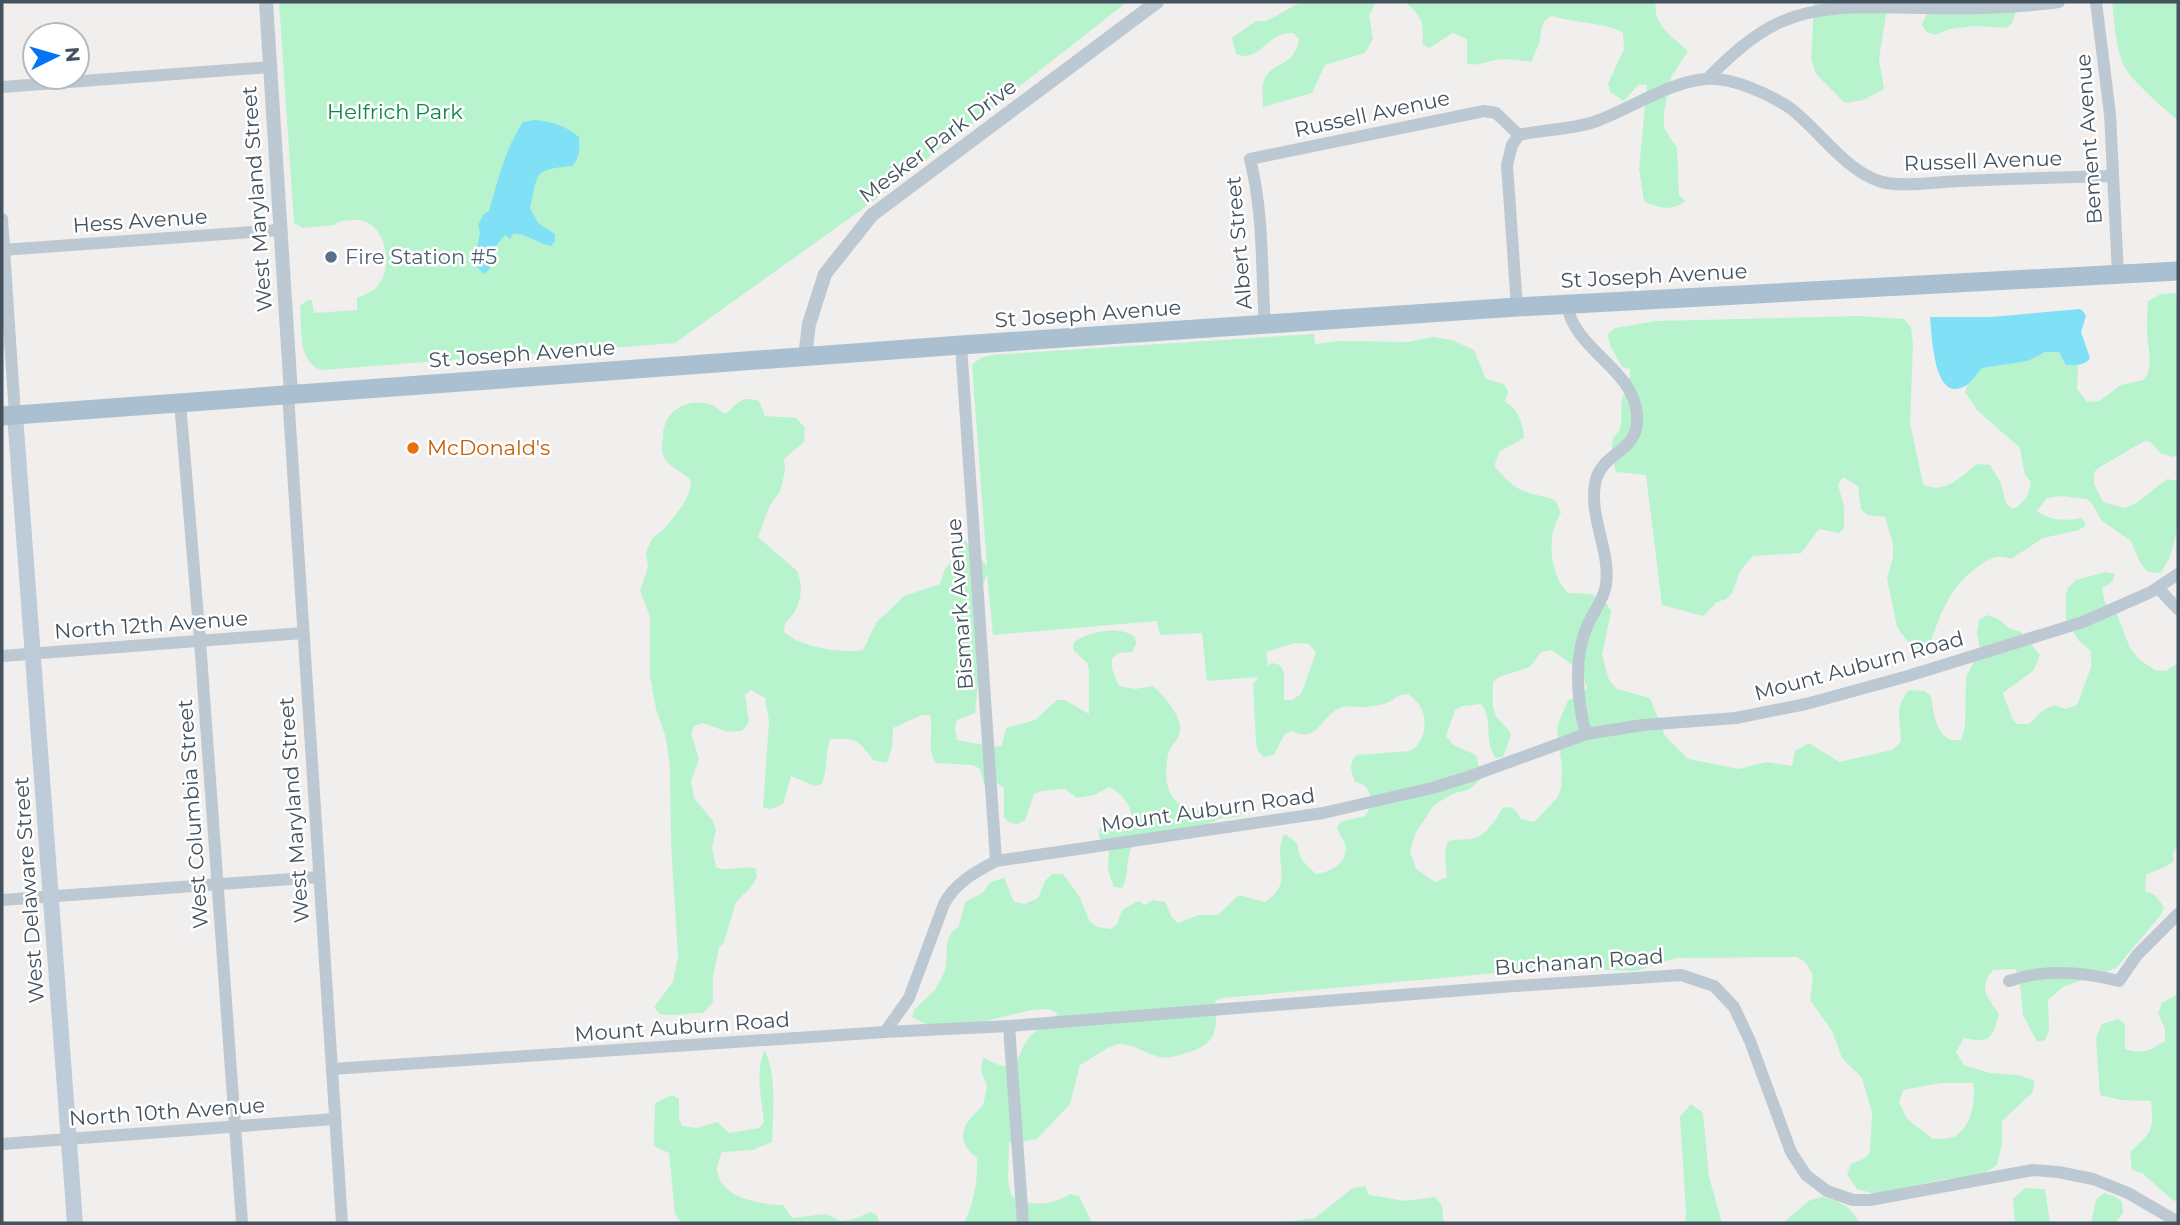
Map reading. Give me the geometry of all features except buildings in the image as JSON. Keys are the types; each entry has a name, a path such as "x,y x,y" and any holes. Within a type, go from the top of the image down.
{"main road":[{"name":"St Joseph Avenue","path":"8,415 1517,307 2178,271"},
{"name":"West Delaware Street","path":"8,415 33,654 75,1223"}],"street":[{"name":"West Maryland Street","path":"265,2 342,1223"},
{"name":"Mesker Park Drive","path":"805,357 809,324 825,274 872,215 1157,2"},
{"path":"1707,79 1733,55 1772,26 1802,15 1871,7 1968,8 2059,2"},
{"name":"Bement Avenue","path":"2096,2 2110,114 2118,274"},
{"path":"2,87 270,67"},
{"name":"Russell Avenue","path":"1250,159 1483,111 1493,112 1501,117 1519,135 1563,130 1597,121 1657,94 1707,79 1758,90 1776,99 1817,131 1855,168 1880,182 2113,176"},
{"path":"1517,307 1507,165 1519,135"},
{"name":"Albert Street","path":"1250,159 1257,187 1263,251 1265,324"},
{"name":"West Delaware Street","path":"2,219 8,415"},
{"name":"Hess Avenue","path":"3,250 280,230"},
{"path":"1567,304 1572,324 1626,385 1633,397 1637,415 1631,441 1601,469 1595,491 1595,513 1604,548 1606,586 1583,638 1579,664 1580,696 1586,734"},
{"name":"Bismark Avenue","path":"961,345 996,861"},
{"name":"West Columbia Street","path":"180,402 242,1223"},
{"name":"Mount Auburn Road","path":"332,1069 885,1032 909,998 950,892 996,861 1323,813 1456,781 1586,734 1643,724 1736,718 1806,704 1908,676 2083,622 2158,588 2178,574"},
{"path":"2158,588 2178,609"},
{"name":"North 12th Avenue","path":"2,656 303,633"},
{"path":"2,900 319,877"},
{"path":"2009,981 2046,973 2081,973 2119,981 2137,956 2178,914"},
{"name":"Buchanan Road","path":"885,1032 1009,1026 1681,975 1714,986 1734,1007 1751,1041 1791,1152 1806,1175 1827,1191 1853,1200 1870,1200 2026,1171 2058,1172 2093,1179 2122,1191 2178,1222"},
{"path":"1009,1026 1023,1223"},
{"name":"North 10th Avenue","path":"2,1144 334,1119"}],"green space":[{"name":"Helfrich Park","path":"279,2 1127,2 868,205 675,343 322,370 308,360 305,353 300,306 312,300 314,313 357,310 357,298 375,289 382,279 385,249 376,230 360,220 303,228 294,223"},
{"path":"1301,2 1376,2 1369,16 1373,39 1365,53 1325,65 1312,93 1263,107 1265,78 1293,55 1299,40 1294,33 1284,34 1252,55 1245,56 1236,54 1232,38 1256,21 1265,21"},
{"path":"1405,2 1656,2 1660,23 1688,51 1671,77 1664,112 1664,128 1677,148 1679,195 1685,201 1675,207 1664,208 1644,201 1639,169 1647,85 1639,84 1624,101 1610,92 1608,84 1624,49 1623,33 1608,27 1552,16 1543,23 1531,62 1505,59 1467,64 1467,39 1453,33 1429,48 1422,44 1421,20"},
{"path":"1814,2 1888,2 1879,59 1884,89 1863,100 1845,103 1816,74 1811,59"},
{"path":"1947,2 2019,2 2012,23 2006,28 1974,26 1950,29 1935,35 1927,32 1922,26 1925,17"},
{"path":"2112,2 2178,2 2178,120 2127,71 2118,46"},
{"path":"2175,293 2178,302 2178,454 2172,457 2160,453 2146,440 2094,472 2094,484 2103,502 2125,508 2138,502 2167,479 2178,481 2178,517 2174,542 2167,563 2160,573 2148,572 2141,564 2131,541 2101,520 2087,499 2062,496 2047,498 2037,511 2058,519 2082,518 2086,525 2079,530 2043,538 2011,559 1995,557 1980,565 1960,582 1953,592 1928,649 1913,649 1897,627 1887,578 1893,558 1893,544 1885,517 1868,515 1861,510 1858,486 1843,477 1838,485 1844,506 1844,528 1839,533 1819,529 1801,553 1753,556 1740,571 1732,593 1717,602 1703,616 1662,605 1646,475 1616,472 1611,455 1613,438 1621,425 1622,401 1630,373 1630,369 1622,367 1610,345 1608,334 1615,328 1656,321 1858,316 1904,319 1911,327 1913,345 1910,423 1923,484 1938,488 1952,483 1977,464 1990,465 2001,483 2006,503 2013,509 2026,498 2031,482 2025,475 2020,448 1977,410 1965,392 1968,384 1981,368 2028,361 2045,352 2059,352 2066,365 2078,365 2077,389 2087,402 2099,401 2121,385 2144,380 2150,363 2148,301 2161,294"},
{"path":"1314,334 1315,344 1338,341 1407,342 1433,337 1452,340 1474,350 1486,379 1504,384 1508,391 1505,402 1517,413 1523,427 1524,438 1500,451 1494,466 1521,490 1555,500 1561,513 1553,532 1552,543 1553,565 1557,576 1568,593 1591,594 1607,604 1611,612 1602,655 1609,680 1617,689 1650,698 1665,736 1688,759 1739,769 1766,762 1792,766 1795,751 1809,743 1839,762 1892,750 1901,742 1899,709 1909,690 1924,691 1931,696 1935,719 1941,733 1953,740 1961,740 1965,726 1966,677 1980,650 1977,632 1979,620 1988,615 2021,632 2040,655 2034,670 2003,693 2017,724 2029,724 2042,711 2054,705 2065,709 2077,705 2091,667 2091,651 2078,640 2066,619 2068,588 2076,580 2106,572 2115,574 2112,582 2102,588 2105,603 2117,614 2130,648 2140,660 2155,670 2166,671 2178,663 2178,844 2173,854 2174,861 2146,875 2145,891 2155,895 2164,907 2161,915 2116,968 2063,987 2048,1000 2049,1031 2045,1040 2037,1042 2023,1015 2019,975 2015,969 1993,970 1988,976 1986,992 1999,1014 1992,1034 1980,1040 1964,1038 1956,1052 1964,1065 1990,1073 2019,1075 2035,1081 2032,1093 2002,1121 2002,1144 1997,1165 1979,1177 1945,1179 1875,1194 1857,1189 1847,1174 1851,1164 1865,1158 1870,1152 1872,1112 1862,1078 1842,1058 1832,1031 1810,1000 1813,975 1805,962 1797,957 1676,958 1636,971 1551,968 1223,998 1215,1001 1215,1029 1208,1042 1173,1057 1156,1056 1124,1044 1110,1047 1080,1065 1070,1104 1037,1139 1009,1143 1008,1181 1011,1195 1025,1202 1040,1204 1056,1201 1070,1194 1079,1196 1092,1223 964,1223 975,1192 977,1158 969,1151 963,1137 966,1124 983,1106 987,1085 981,1072 983,1057 1003,1066 1016,1064 1029,1038 1058,1013 1049,1009 1032,1010 973,1024 927,1025 912,1017 914,1010 935,990 943,975 947,943 951,933 959,926 965,902 984,892 990,882 1004,878 1014,902 1025,904 1038,898 1045,881 1052,874 1063,874 1079,896 1090,922 1097,927 1111,929 1117,924 1122,910 1138,901 1145,905 1153,900 1165,902 1172,918 1178,923 1199,915 1218,915 1239,895 1264,902 1274,895 1279,887 1282,871 1280,853 1284,834 1295,841 1300,857 1316,874 1338,865 1346,850 1337,829 1340,822 1365,816 1372,805 1368,790 1355,782 1352,761 1357,755 1410,751 1422,737 1425,725 1418,703 1408,694 1401,695 1381,705 1340,708 1313,732 1301,734 1291,731 1284,735 1274,755 1264,757 1256,744 1253,684 1259,677 1207,681 1202,633 1160,635 1157,621 993,635 987,574 979,596 980,663 975,713 957,720 957,740 995,747 1002,745 1006,728 1035,720 1057,700 1065,700 1089,714 1089,670 1087,663 1073,650 1074,642 1096,632 1113,630 1129,633 1135,637 1136,644 1132,652 1119,653 1112,658 1112,669 1119,686 1135,689 1153,686 1176,714 1180,731 1169,751 1166,775 1169,790 1175,800 1197,810 1244,812 1238,817 1221,818 1172,841 1132,847 1122,888 1114,887 1108,870 1109,851 1099,837 1099,829 1108,825 1126,829 1130,824 1131,812 1120,794 1109,787 1094,795 1077,798 1065,789 1042,791 1034,794 1025,820 1017,824 1010,823 1004,817 1004,788 997,783 984,784 980,769 973,765 936,763 931,752 930,715 922,715 893,728 892,747 887,763 873,760 855,741 830,739 822,784 815,786 791,776 783,804 771,809 763,808 769,721 765,698 751,690 745,695 749,722 742,731 728,732 703,723 694,726 691,734 699,759 691,781 694,798 713,821 716,830 712,847 716,867 756,869 757,877 736,902 724,942 719,948 713,976 713,1002 703,1013 660,1014 654,1007 673,982 678,957 671,842 670,768 666,738 656,709 650,676 650,616 640,591 648,567 646,552 652,539 666,527 683,505 691,481 668,463 663,455 663,434 668,418 680,407 695,403 712,405 726,414 737,403 748,399 759,401 765,416 796,418 805,428 804,442 784,459 785,471 780,492 770,505 758,537 797,571 801,585 800,599 785,623 784,632 800,642 822,648 863,650 876,623 904,596 940,584 945,569 958,555 964,539 987,566 972,365 991,355","holes":["1294,643 1309,644 1316,653 1301,694 1292,700 1284,700 1284,673 1280,665 1272,663 1268,666 1266,652","1552,650 1568,662 1583,677 1587,689 1568,700 1557,727 1562,767 1558,797 1534,822 1521,819 1511,807 1503,808 1481,835 1471,839 1448,841 1445,853 1447,877 1435,882 1416,869 1410,851 1415,834 1434,805 1452,794 1470,789 1482,778 1476,755 1453,745 1446,736 1455,710 1481,704 1487,717 1492,752 1496,758 1503,757 1511,735 1495,713 1493,682 1499,677 1530,667 1541,652","1941,1083 1973,1083 1974,1097 1969,1119 1956,1136 1933,1139 1907,1119 1899,1102 1903,1090"]},
{"path":"2178,994 2178,1200 2174,1201 2142,1173 2132,1170 2130,1152 2150,1130 2151,1101 2121,1100 2100,1095 2096,1038 2102,1024 2118,1019 2125,1024 2125,1049 2146,1051 2155,1047 2165,1041 2165,1029 2158,1013 2162,1003"},
{"path":"765,1050 773,1083 772,1142 753,1150 722,1152 717,1169 725,1187 743,1198 783,1205 792,1218 825,1214 842,1221 870,1212 877,1215 879,1223 681,1223 675,1214 669,1153 654,1146 655,1103 672,1095 679,1099 682,1126 697,1128 717,1122 729,1133 759,1128 764,1122 759,1076"},
{"path":"1691,1104 1703,1113 1709,1177 1722,1223 1685,1223 1680,1117"},
{"path":"1365,1186 1369,1195 1405,1201 1435,1197 1442,1206 1444,1223 1276,1223 1315,1218 1353,1188"},
{"path":"2025,1188 2045,1189 2050,1223 2015,1223 2013,1199"},
{"path":"2104,1193 2122,1202 2123,1213 2115,1223 2091,1223 2096,1200"},
{"path":"1822,1197 1843,1205 1859,1222 1783,1223 1810,1200"}],"water":[{"path":"535,120 558,125 579,137 579,153 572,166 550,169 539,175 530,208 538,223 555,234 555,241 551,246 522,235 513,234 510,239 505,235 494,250 490,267 484,274 474,264 480,233 478,225 483,215 489,211 511,143 523,122"},
{"path":"2080,309 2086,316 2081,332 2090,358 2080,365 2066,365 2059,352 2045,352 2028,361 1982,368 1967,385 1956,389 1947,386 1941,377 1934,351 1930,317 1991,317"}],"place":[{"name":"Fire Station #5","path":"331,257"},
{"name":"McDonald's","path":"413,448"}]}
